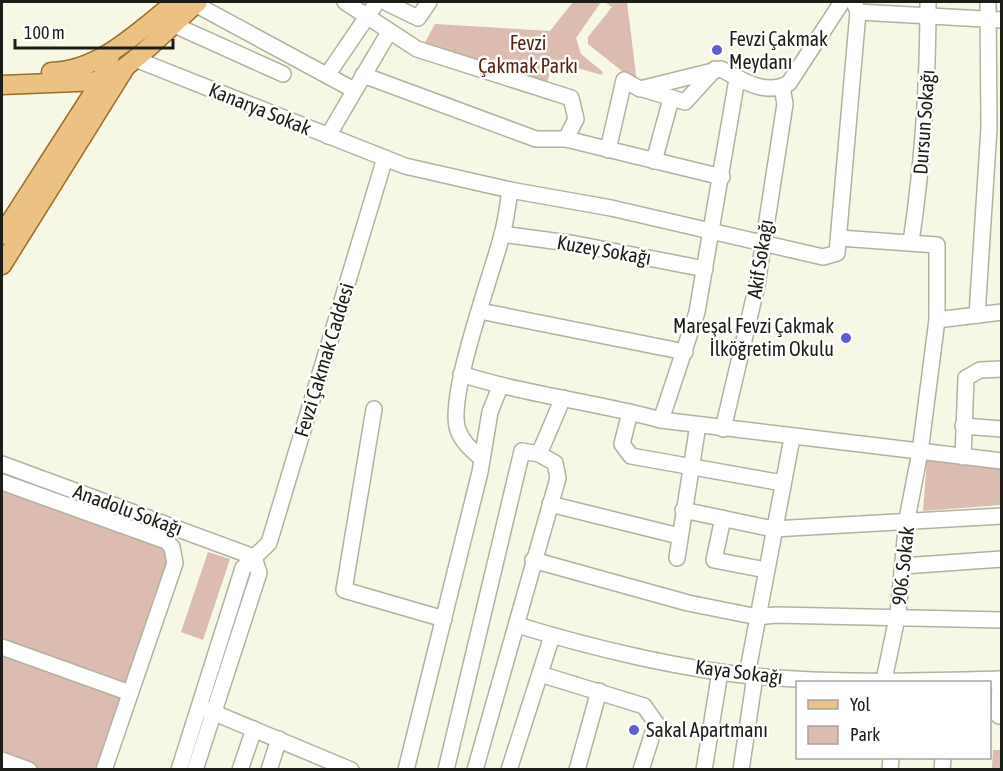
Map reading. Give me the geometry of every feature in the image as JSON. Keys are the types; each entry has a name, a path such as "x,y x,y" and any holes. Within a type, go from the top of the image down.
{"main road":[{"path":"2,74 75,69 111,53 176,2"},
{"path":"2,85 101,81 130,64 197,3"},
{"path":"2,235 101,81 111,53"},
{"path":"2,265 130,64"},
{"path":"72,82 89,87 90,97"}],"street":[{"path":"345,2 417,49 571,98 576,119 566,140"},
{"path":"328,74 377,2"},
{"path":"385,2 418,18"},
{"path":"404,42 429,2"},
{"path":"643,89 715,69 723,69 737,80 760,86 782,87 789,83 842,2"},
{"path":"976,315 994,20 988,2"},
{"path":"197,3 354,90"},
{"path":"911,242 839,238 856,7 928,9 994,20"},
{"name":"Dursun Sokağı","path":"911,242 922,162 928,91 928,9"},
{"path":"172,24 283,74"},
{"path":"328,136 389,32"},
{"name":"Kanarya Sokak","path":"130,64 405,166 510,190 602,206 823,257 837,253 839,238"},
{"path":"608,150 624,80 635,88 671,99 687,101 715,69"},
{"path":"363,75 522,135 552,141 566,140 722,177"},
{"path":"662,420 697,312 713,231 737,80"},
{"name":"Akif Sokağı","path":"723,429 743,351 764,243 785,104 782,87"},
{"path":"654,161 671,99"},
{"name":"Fevzi Çakmak Caddesi","path":"254,556 269,543 385,158"},
{"path":"481,458 467,446 457,430 456,417 461,374 502,234 510,190"},
{"name":"Kuzey Sokağı","path":"502,234 576,244 705,269"},
{"name":"906. Sokak","path":"884,680 897,620 908,519 920,452 937,320 937,245 911,242"},
{"path":"480,311 685,352"},
{"path":"937,320 1002,312"},
{"path":"963,457 966,378 980,370 1002,369"},
{"path":"461,374 500,387 662,420 792,438 1002,461"},
{"path":"406,770 444,619 481,458 489,412 500,387"},
{"path":"539,454 563,398"},
{"path":"374,409 344,590 444,619"},
{"path":"630,412 622,444 631,456 783,483"},
{"path":"677,558 698,425"},
{"path":"963,426 1002,429"},
{"path":"741,770 758,617 792,438"},
{"path":"446,770 522,451 539,454 555,463 558,478 475,770"},
{"name":"Anadolu Sokağı","path":"2,464 254,556"},
{"path":"2,482 166,541 172,547 175,563 104,770"},
{"path":"550,504 679,536"},
{"path":"683,510 773,529 908,519 1002,516"},
{"path":"723,518 714,560 766,570"},
{"path":"179,770 206,710 259,573 254,556"},
{"path":"903,566 1002,558"},
{"path":"533,560 688,603 758,617 776,615 897,620 1002,620"},
{"name":"Kaya Sokağı","path":"517,625 552,636 720,672 751,676 950,681 1001,679"},
{"path":"509,770 552,636"},
{"path":"2,646 130,693"},
{"path":"704,770 720,672"},
{"path":"540,674 644,706 652,714 656,723 641,770"},
{"path":"999,716 1001,679"},
{"path":"577,770 599,691"},
{"path":"206,710 343,768"},
{"path":"195,770 206,710"},
{"path":"240,770 254,729"},
{"path":"269,770 279,739"},
{"path":"2,759 29,770"}],"green space":[{"name":"Fevzi Çakmak Parkı","path":"573,2 601,2 576,38 581,54 603,72 602,75 553,61 546,87 422,48 435,24 550,31"},
{"name":"Fevzi Çakmak Parkı","path":"605,2 627,2 637,83 588,44 588,37 612,7"},
{"path":"927,459 1001,467 1001,505 923,511"},
{"path":"2,488 167,550 169,562 126,688 2,643"},
{"path":"208,552 230,559 203,640 181,632"},
{"path":"2,650 124,694 98,769 39,769 2,756"},
{"path":"993,750 1001,750 1001,769 992,769"}],"place":[{"name":"Fevzi Çakmak Meydanı","path":"717,50"},
{"name":"Mareşal Fevzi Çakmak İlköğretim Okulu","path":"846,338"},
{"name":"Sakal Apartmanı","path":"634,730"}]}
